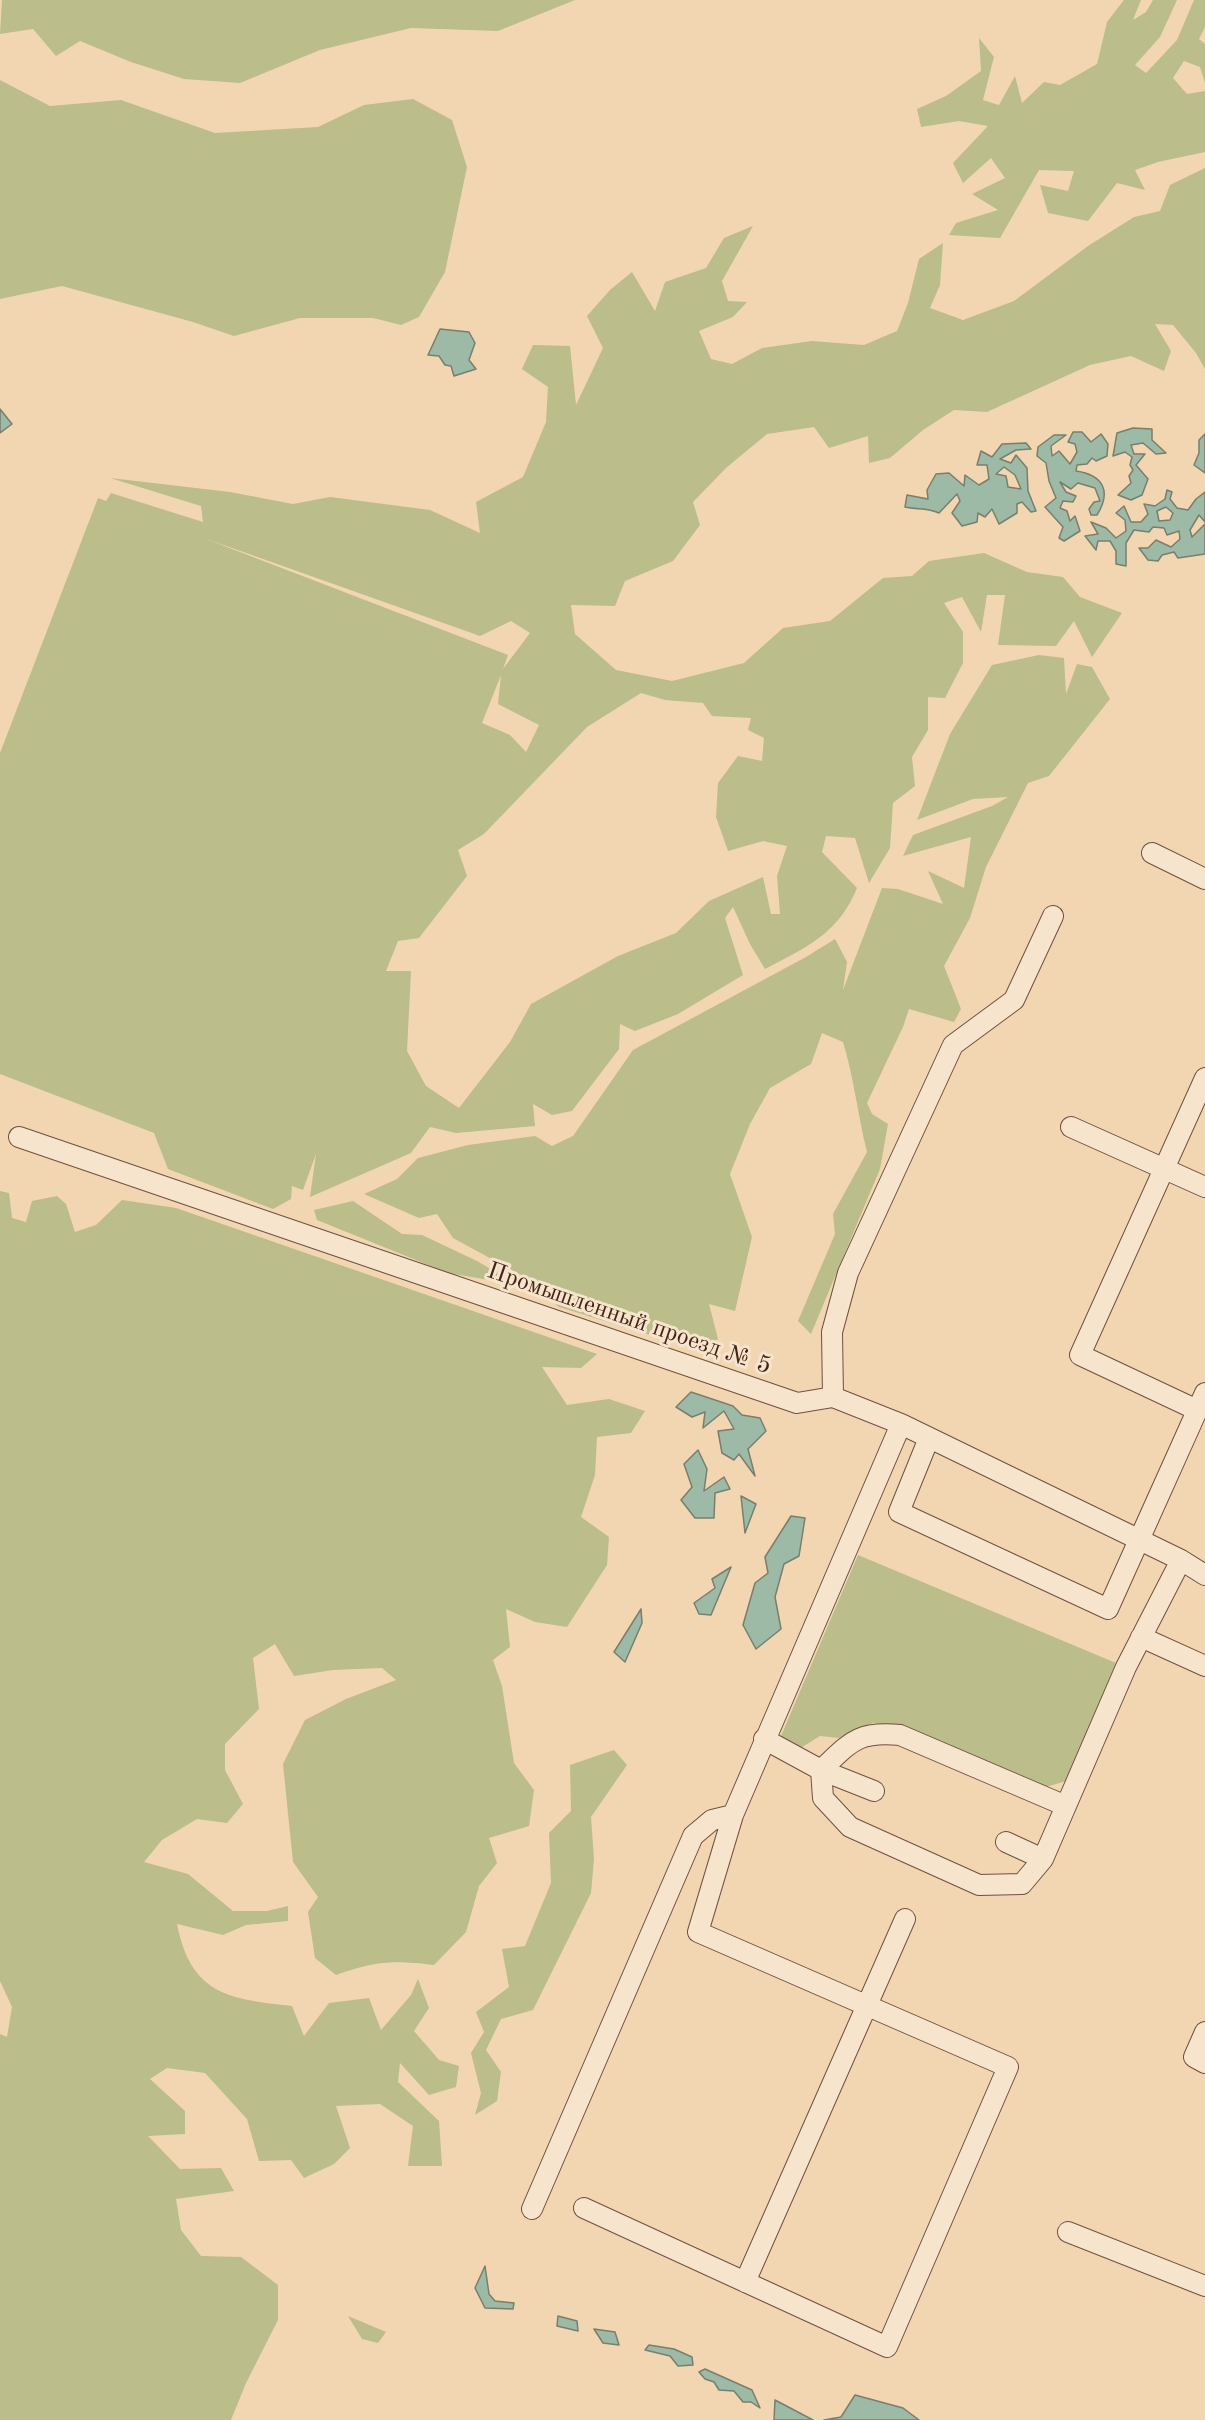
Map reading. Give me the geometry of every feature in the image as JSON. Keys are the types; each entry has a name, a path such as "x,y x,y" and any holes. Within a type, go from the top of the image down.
{"street":[{"path":"1152,854 1205,879"},
{"path":"1053,916 1014,1000 953,1045 848,1273 832,1332 833,1396 900,1424 1139,1539 1205,1575"},
{"path":"929,1438 899,1512 1108,1609 1201,1402 1080,1355 1205,1078"},
{"path":"1071,1127 1205,1187"},
{"name":"Промышленный проезд № 5","path":"19,1137 797,1403 833,1396"},
{"path":"584,2208 887,2346 1008,2067 698,1932 733,1815 900,1424"},
{"path":"821,1770 823,1798 850,1827 979,1885 1022,1884 1043,1859 1141,1637 1181,1560"},
{"path":"1141,1637 1205,1666"},
{"path":"821,1770 853,1741 874,1733 900,1736 1066,1806"},
{"path":"764,1739 821,1770 874,1791"},
{"path":"532,2210 693,1836 712,1820 733,1815"},
{"path":"1006,1842 1043,1859"},
{"path":"745,2282 905,1919"},
{"path":"1205,2032 1194,2057 1205,2063"},
{"path":"1068,2232 1205,2286"}],"green space":[{"path":"2,0 575,0 498,31 411,28 320,50 240,83 184,79 131,62 80,41 56,56 33,29 0,34"},
{"path":"1124,0 1141,0 1133,20 1146,12 1153,0 1177,0 1160,37 1135,65 1146,73 1177,40 1194,0 1205,0 1205,27 1199,39 1205,44 1205,83 1200,67 1184,61 1173,78 1187,94 1205,91 1205,152 1158,162 1135,170 1145,190 1117,183 1088,221 1048,213 1040,185 1068,191 1074,171 1039,170 1000,238 949,235 956,223 998,210 972,194 1005,178 991,158 963,183 953,163 988,126 959,121 921,127 917,109 946,96 981,71 979,38 994,57 983,100 999,105 1015,76 1022,103 1044,82 1060,85 1097,64 1107,22"},
{"path":"0,80 50,106 121,100 215,133 318,127 364,105 413,99 452,120 467,167 445,272 419,317 401,325 373,318 300,318 234,336 193,322 62,286 0,299"},
{"path":"1205,168 1205,369 1196,353 1173,325 1155,324 1171,351 1164,371 1131,356 1090,365 987,412 954,410 923,430 890,458 869,463 868,436 829,448 814,427 767,434 726,468 693,502 700,525 673,561 625,581 615,606 571,605 575,634 616,670 672,681 744,663 783,628 830,621 883,578 912,576 929,561 984,553 1027,572 1063,577 1080,597 1122,613 1092,657 1074,621 1056,646 998,645 1005,595 987,595 981,632 962,597 944,603 963,632 963,663 945,698 928,697 928,730 912,757 915,786 893,803 890,848 869,883 855,838 826,836 822,852 857,888 841,917 820,938 765,969 750,944 733,907 725,918 743,975 678,1014 635,1031 620,1024 619,1049 572,1111 552,1115 533,1104 535,1126 456,1133 430,1127 411,1153 310,1197 316,1154 303,1190 292,1186 291,1199 273,1209 168,1169 154,1133 0,1074 0,753 98,498 106,501 111,493 203,522 201,506 110,478 230,492 293,504 330,497 430,510 480,533 476,502 523,477 546,422 548,387 522,369 533,345 570,346 576,405 603,348 587,316 610,290 632,272 655,311 665,282 706,268 724,238 753,226 722,281 728,301 747,302 733,317 699,331 711,359 732,364 762,348 812,341 864,345 897,331 908,303 919,259 943,243 940,285 930,308 963,320 1014,301 1088,246 1134,217 1160,211 1170,185","holes":["201,537 480,636 511,621 530,633 503,669 508,655","501,675 498,704 539,725 526,752 510,735 482,723","641,693 665,700 703,703 712,716 751,718 748,730 764,738 762,761 738,756 718,783 716,817 728,851 763,841 787,846 777,876 780,914 771,914 763,877 709,901 676,933 618,956 531,1004 510,1042 459,1108 426,1086 407,1051 411,971 386,971 398,941 419,938 467,876 458,850 484,834 587,727"]},
{"path":"1039,655 1064,658 1066,694 1077,664 1092,667 1110,699 1049,776 1028,783 986,867 970,918 944,966 961,1009 954,1022 909,1009 903,1027 867,1103 872,1114 888,1124 880,1169 811,1334 798,1321 835,1234 833,1214 867,1152 843,1042 822,1033 811,1064 770,1088 750,1124 730,1174 752,1237 735,1311 709,1304 718,1339 701,1351 669,1328 657,1337 559,1307 523,1276 453,1238 437,1214 419,1218 364,1194 397,1179 418,1158 468,1145 535,1136 552,1146 573,1136 633,1050 806,957 835,939 847,962 843,990 882,888 898,889 943,904 928,871 964,888 971,837 903,856 913,835 992,806 1008,797 973,799 917,820 950,734 992,665"},
{"path":"0,1191 9,1193 12,1218 26,1222 32,1201 57,1196 66,1204 75,1232 96,1225 122,1200 176,1208 597,1354 581,1368 542,1367 567,1405 609,1399 645,1411 631,1433 597,1437 595,1475 581,1517 609,1537 607,1565 567,1627 535,1622 506,1609 510,1647 493,1660 502,1686 514,1763 534,1790 529,1826 489,1838 497,1863 479,1886 466,1932 434,1965 407,1962 384,1963 336,1975 315,1958 308,1912 318,1897 293,1862 283,1764 305,1720 346,1699 396,1680 382,1668 333,1670 294,1676 275,1644 253,1658 259,1709 225,1744 225,1770 243,1804 227,1823 197,1819 162,1840 144,1862 188,1874 233,1911 267,1911 288,1906 288,1921 246,1925 223,1935 177,1924 183,1948 192,1966 216,1989 249,2000 292,2006 304,2036 329,2003 369,1998 381,2030 411,1995 418,1979 429,2008 414,2031 439,2060 459,2066 456,2087 429,2095 400,2063 398,2082 439,2121 442,2166 408,2166 413,2126 380,2104 336,2106 350,2148 334,2164 304,2178 291,2160 259,2161 247,2119 205,2073 167,2068 150,2079 185,2111 185,2134 148,2136 180,2169 221,2168 234,2191 176,2199 181,2230 201,2256 241,2257 278,2285 278,2320 246,2383 231,2420 0,2420 0,2034 7,2037 12,2007 0,1981"},
{"path":"353,1201 402,1234 422,1235 477,1261 518,1285 448,1273 317,1220 314,1210"},
{"path":"858,1555 1116,1663 1066,1781 1046,1787 905,1728 873,1723 839,1738 820,1736 799,1749 781,1736"},
{"path":"614,1750 627,1765 591,1817 594,1859 591,1893 533,2010 501,2019 486,2050 501,2072 497,2101 475,2115 481,2093 471,2053 484,2032 476,2012 509,1987 502,1949 525,1946 551,1883 549,1833 571,1811 570,1765"},
{"path":"348,2316 386,2332 378,2343 362,2339"}],"shaded area":[{"path":"440,329 469,332 475,343 469,360 476,369 454,376 451,366 445,365 439,356 428,355"},
{"path":"0,409 12,424 0,433"},
{"path":"1133,428 1152,429 1152,440 1166,453 1156,454 1143,443 1131,445 1134,454 1145,454 1136,465 1148,479 1142,495 1131,500 1118,495 1131,483 1129,476 1133,470 1130,465 1132,457 1125,452 1113,456 1117,433"},
{"path":"1073,432 1082,432 1091,442 1101,434 1108,444 1107,456 1096,461 1092,458 1087,464 1077,465 1076,471 1093,476 1098,480 1104,492 1104,499 1097,515 1091,515 1089,509 1094,502 1100,501 1095,488 1078,483 1071,489 1060,482 1066,492 1076,496 1073,502 1063,501 1060,508 1067,511 1070,521 1075,516 1080,531 1064,541 1059,538 1063,527 1045,507 1056,498 1049,481 1046,463 1037,456 1038,447 1054,435 1066,435 1051,446 1052,456 1059,451 1070,464 1077,452 1075,444 1068,442"},
{"path":"1205,434 1205,473 1194,465 1199,453 1199,440"},
{"path":"1026,443 1031,449 1016,450 1000,459 1011,463 1016,455 1027,468 1028,491 1036,511 1031,512 1022,502 1017,504 1017,513 999,524 992,509 985,517 978,513 977,522 962,526 952,513 960,501 957,494 939,513 905,507 907,495 928,499 927,490 936,474 949,473 964,486 965,475 979,485 989,479 987,465 977,465 981,451 992,457 1002,444","holes":["1004,467 1015,475 1021,489 1008,487 1006,476 996,474"]},
{"path":"1167,490 1172,492 1170,499 1177,508 1188,510 1205,492 1205,522 1199,515 1190,530 1192,537 1205,524 1205,554 1178,558 1174,552 1162,555 1158,561 1148,560 1139,548 1148,548 1156,540 1171,547 1180,539 1179,531 1167,535 1164,528 1153,527 1149,532 1134,530 1126,543 1126,566 1116,564 1116,551 1110,541 1098,541 1096,550 1085,536 1098,534 1091,522 1106,528 1116,538 1126,531 1125,520 1116,513 1124,506 1131,522 1141,522 1148,514 1144,504 1155,506 1165,499","holes":["1166,507 1173,513 1170,520 1159,521 1157,511"]},
{"path":"691,1392 733,1406 742,1415 760,1418 766,1431 748,1449 755,1476 739,1454 734,1460 722,1453 718,1431 734,1429 724,1411 703,1428 705,1412 692,1417 676,1407"},
{"path":"698,1450 707,1469 704,1491 724,1477 730,1489 715,1493 714,1518 695,1518 681,1500 692,1487 684,1464"},
{"path":"741,1496 756,1504 745,1533"},
{"path":"791,1516 805,1518 799,1556 784,1564 775,1597 781,1629 756,1649 743,1625 755,1583 768,1573 765,1557"},
{"path":"731,1567 711,1615 699,1614 694,1603 715,1588 712,1579"},
{"path":"641,1609 642,1623 625,1662 614,1652"},
{"path":"485,2266 489,2294 495,2301 514,2303 513,2309 485,2308 475,2288"},
{"path":"558,2316 577,2321 578,2331 557,2326"},
{"path":"594,2329 615,2332 619,2345 603,2343"},
{"path":"649,2345 674,2349 692,2357 693,2365 678,2366 670,2356 645,2350"},
{"path":"705,2369 752,2390 760,2408 751,2402 743,2402 734,2391 719,2390 714,2382 705,2379 699,2372"},
{"path":"855,2395 903,2408 919,2420 824,2420 841,2417"},
{"path":"775,2400 813,2420 774,2420"}]}
